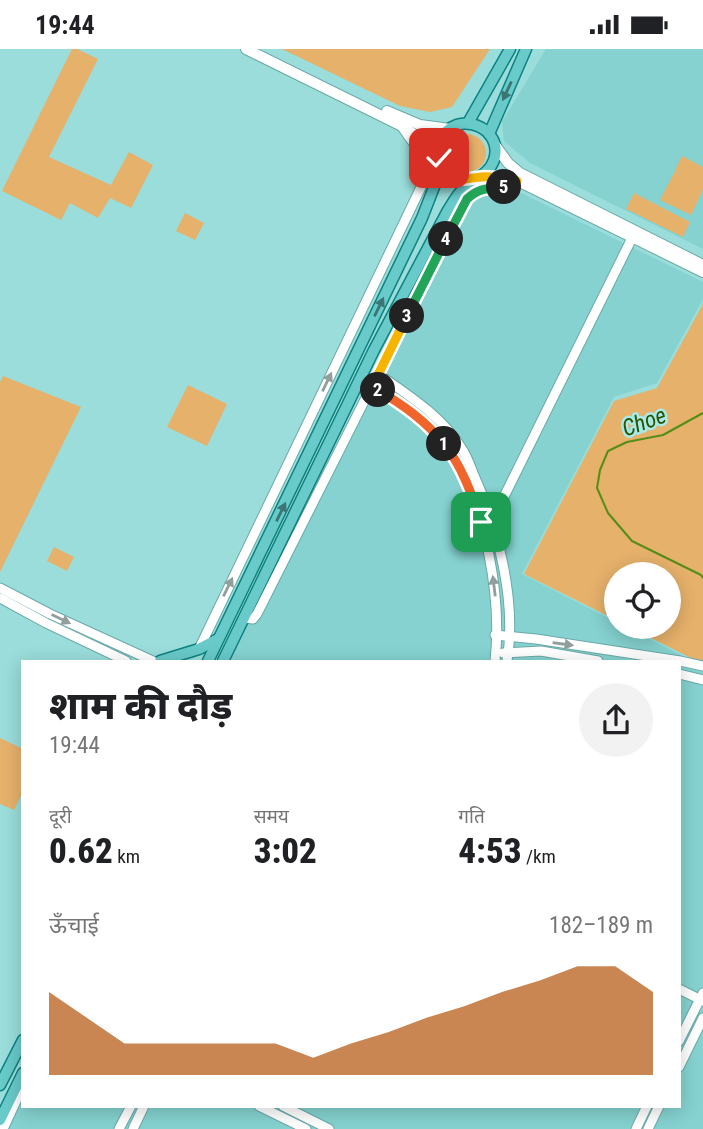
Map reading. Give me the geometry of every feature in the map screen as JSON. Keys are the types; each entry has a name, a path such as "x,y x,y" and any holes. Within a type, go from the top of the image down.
{"main road":[{"path":"246,49 401,125 421,138 438,157 446,172 455,178 517,181 703,272"},
{"path":"260,49 401,118 420,125 450,129"},
{"path":"468,123 510,49"},
{"path":"489,134 526,49"},
{"path":"208,660 422,218 436,182 441,140 450,129 468,123 480,126 489,134 508,163 520,173 703,265"},
{"path":"224,660 374,350 460,191 493,164 495,145"},
{"path":"163,660 199,649 218,639"},
{"path":"0,1085 21,1044"},
{"path":"3,1120 21,1078"}],"street":[{"path":"199,649 424,183 424,159 401,125"},
{"path":"244,618 253,619 257,614 467,199 475,191 510,186 517,181"},
{"path":"492,521 632,238"},
{"path":"378,374 428,411 463,449 492,521 509,599 508,657"},
{"path":"372,387 397,401 438,436 452,455 474,501 495,587 495,658 541,651 592,660"},
{"path":"0,588 151,660"},
{"path":"0,598 124,660"},
{"path":"495,635 673,660"},
{"path":"681,661 703,666"},
{"path":"681,674 703,680"},
{"path":"681,990 702,998 681,1037"},
{"path":"681,1063 702,1023"},
{"path":"3,1129 3,1120 21,1089"},
{"path":"119,1129 130,1108"},
{"path":"133,1129 143,1108"},
{"path":"268,1108 329,1129"},
{"path":"636,1129 646,1108"},
{"path":"648,1129 658,1108"},
{"path":"286,1112 306,1129"}],"shaded area":[{"path":"72,49 98,59 49,157 111,185 129,152 153,165 131,208 110,198 98,218 70,203 61,220 2,191"},
{"path":"282,49 490,49 452,107 430,112 400,106"},
{"path":"546,49 703,49 703,249 530,163 504,141 502,122"},
{"path":"467,134 480,140 486,153 480,166 467,172 454,166 448,153 454,140"},
{"path":"682,156 703,167 703,190 691,215 660,200 675,171 682,174 675,170"},
{"path":"503,184 703,282 703,299 657,383 614,397 522,574 604,616 604,639 649,639 703,666 703,1129 0,1129 21,1084 21,1108 681,1108 681,660 231,660 462,201"},
{"path":"634,193 690,222 683,237 626,209"},
{"path":"185,213 204,223 195,240 176,231"},
{"path":"703,304 703,664 653,639 681,639 681,562 604,562 604,614 524,574 614,401 657,388"},
{"path":"3,376 81,407 0,572 0,382"},
{"path":"188,385 227,404 207,446 167,427"},
{"path":"54,547 74,557 67,571 47,561"},
{"path":"0,738 21,748 21,796 14,810 0,804"}],"waterway":[{"name":"Choe","path":"703,413 663,435 627,442 608,451 600,470 597,488 608,513 632,541 703,578"}],"route":[{"path":"439,158 446,172 460,180 490,177 517,181 510,186 475,191 467,199 372,387 397,401 438,436 452,455 481,522"}]}
